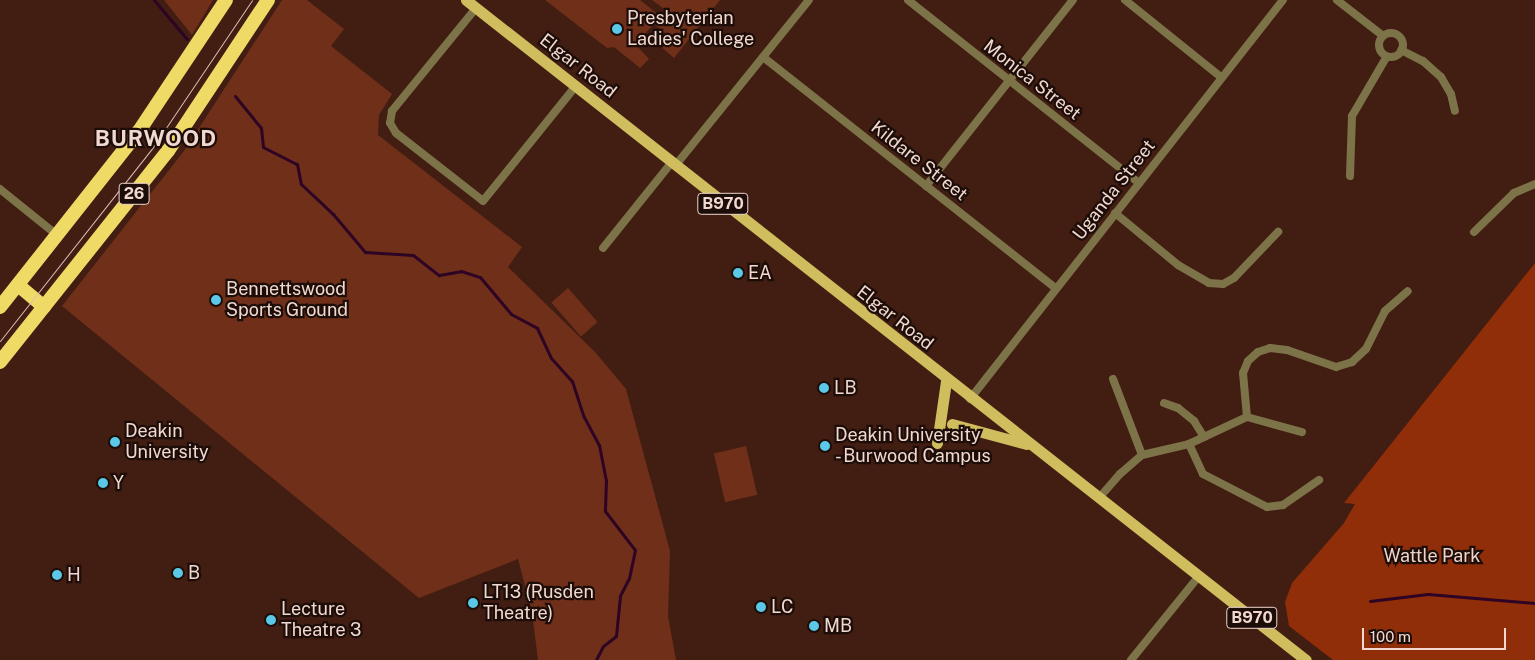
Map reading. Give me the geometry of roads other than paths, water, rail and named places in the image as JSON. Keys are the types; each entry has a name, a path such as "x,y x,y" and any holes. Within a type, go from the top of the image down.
{"highway":[{"name":"26","path":"0,307 140,131 226,0"},
{"name":"26","path":"0,362 168,151 268,0"},
{"path":"18,285 44,307"}],"main road":[{"name":"Elgar Road","path":"466,0 946,381 1306,660"},
{"path":"937,443 946,381"},
{"path":"952,424 1030,445"}],"street":[{"path":"603,248 809,0"},
{"name":"Monica Street","path":"908,0 1138,183"},
{"path":"926,186 1073,0"},
{"path":"1125,0 1222,78"},
{"name":"Uganda Street","path":"970,399 1055,288 1283,0"},
{"path":"1337,0 1383,36"},
{"path":"476,8 392,111 390,123 403,139 483,202 575,87"},
{"path":"1390,33 1398,36 1402,42 1401,50 1397,55 1387,56 1379,47 1383,36 1390,33"},
{"path":"1401,50 1424,60 1441,77 1451,94 1455,111"},
{"path":"1350,176 1352,116 1387,56"},
{"name":"Kildare Street","path":"763,57 1055,288"},
{"path":"1474,232 1514,193 1535,184"},
{"path":"0,189 57,235"},
{"path":"1114,213 1178,265 1209,283 1223,284 1234,278 1278,232"},
{"path":"1247,417 1244,373 1248,361 1258,352 1270,348 1287,350 1336,367 1352,362 1366,350 1385,311 1408,291"},
{"path":"1113,379 1142,455"},
{"path":"1164,404 1178,408 1194,420 1204,437"},
{"path":"1099,498 1142,455 1189,444 1247,417 1302,432"},
{"path":"1189,444 1203,474 1267,506 1283,506 1319,480"},
{"path":"1131,660 1199,576"}],"waterway":[{"path":"154,0 187,39"},
{"path":"235,96 261,128 263,147 297,164 301,184 333,214 365,252 413,255 439,275 461,271 480,277 511,314 537,328 551,358 572,381 584,417 599,445 606,480 605,511 635,550 629,578 620,596 616,636 603,646 596,660"},
{"path":"1370,601 1428,594 1535,603"}],"tram line":[{"path":"0,341 153,147 252,0"}],"place":[{"name":"Presbyterian Ladies' College","path":"617,29"},
{"name":"EA","path":"738,273"},
{"name":"Bennettswood Sports Ground","path":"216,300"},
{"name":"LB","path":"824,388"},
{"name":"Deakin University","path":"115,442"},
{"name":"Deakin University - Burwood Campus","path":"825,446"},
{"name":"Y","path":"103,483"},
{"name":"B","path":"178,573"},
{"name":"H","path":"57,575"},
{"name":"LT13 (Rusden Theatre)","path":"473,603"},
{"name":"LC","path":"761,607"},
{"name":"Lecture Theatre 3","path":"271,620"},
{"name":"MB","path":"814,626"}],"district":[{"name":"BURWOOD","path":"156,139"}],"park label":[{"name":"Wattle Park","path":"1432,556"}]}
